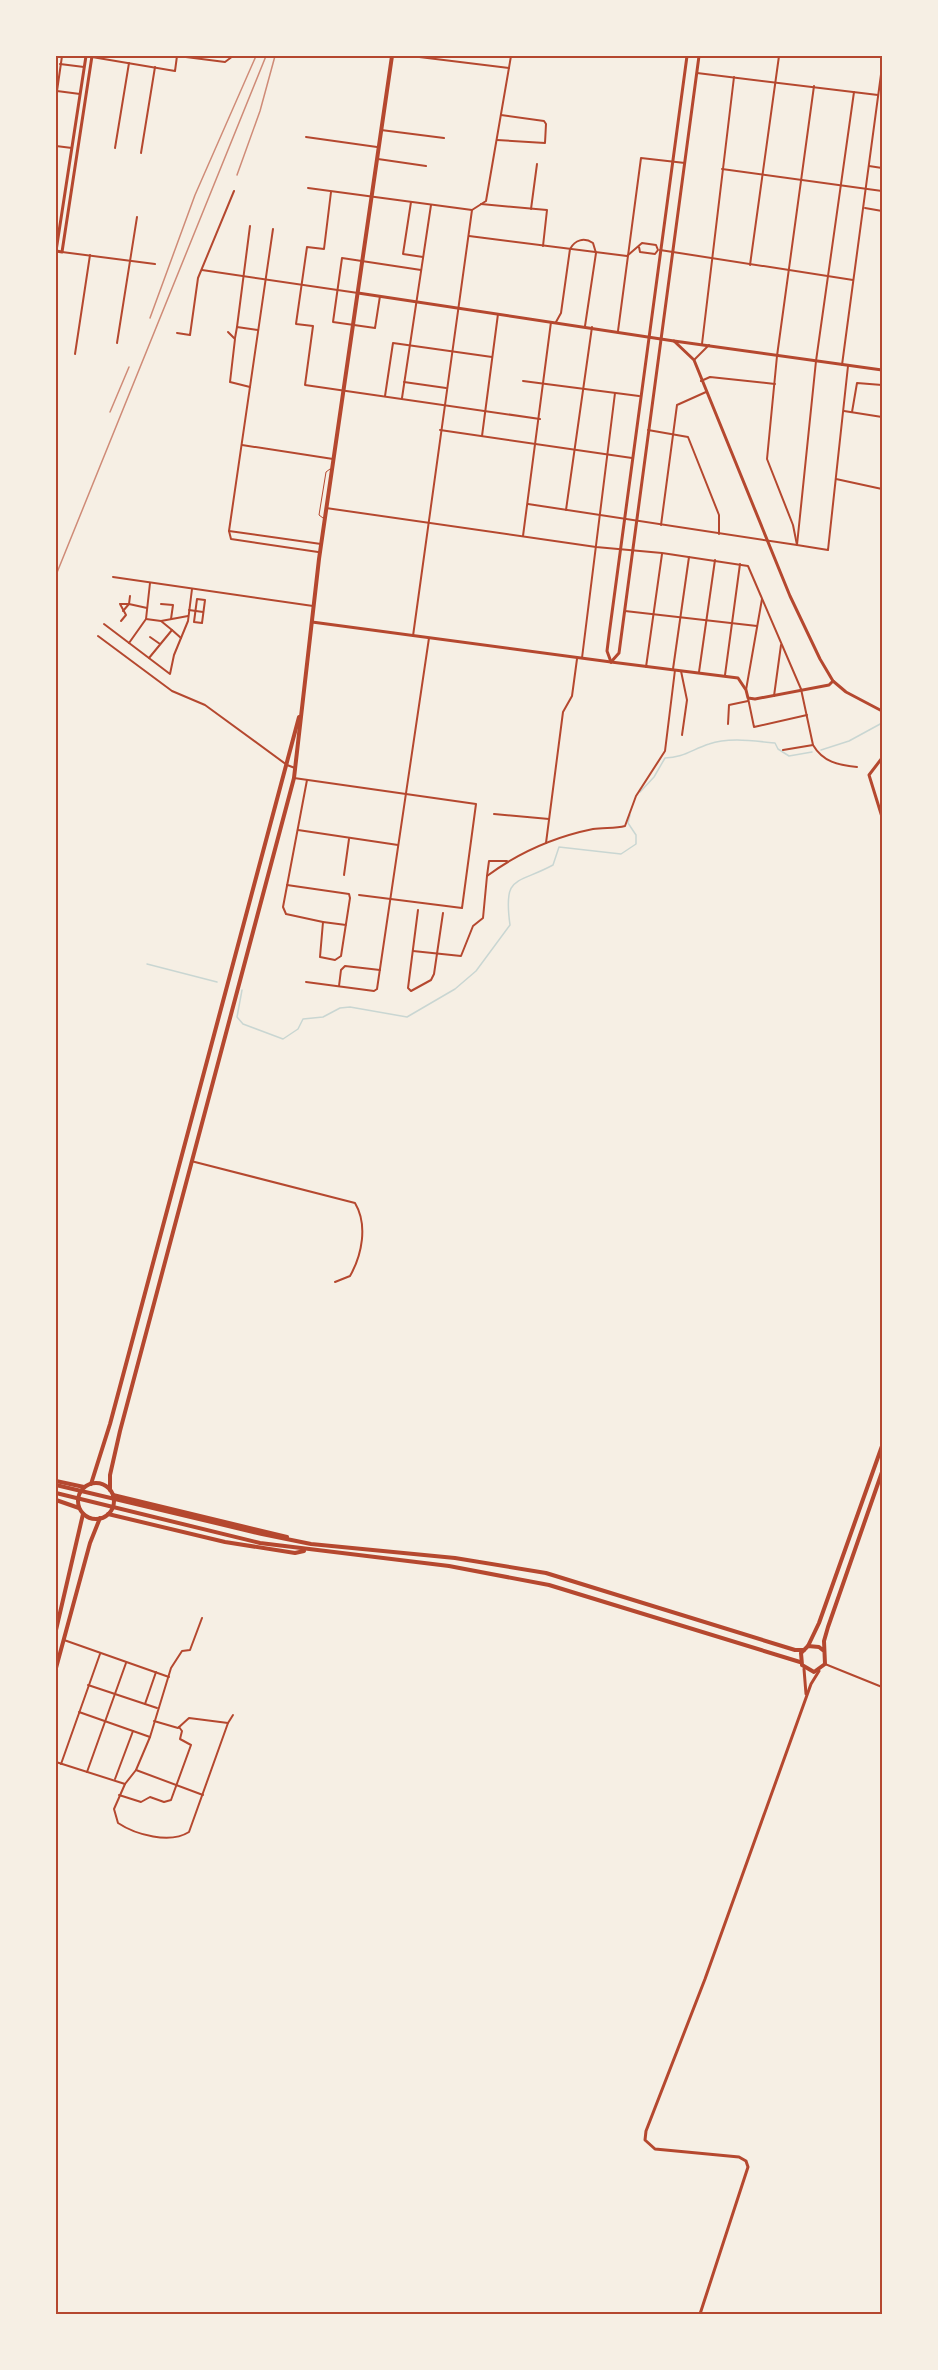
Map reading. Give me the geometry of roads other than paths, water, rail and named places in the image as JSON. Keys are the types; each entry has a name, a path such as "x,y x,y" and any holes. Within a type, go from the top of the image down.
{"highway":[{"path":"311,1544 112,1493 102,1484 91,1484 85,1487 78,1499 79,1508 83,1514 91,1518 100,1518 108,1514 113,1505 112,1493 110,1475 120,1431 294,778 321,544 392,56"},
{"path":"91,1484 110,1424 273,822 302,701"},
{"path":"273,822 283,825"},
{"path":"800,1662 819,1623 882,1446"},
{"path":"56,1493 260,1543 507,1575 549,1585 800,1662 804,1669 819,1671 825,1664 824,1651 828,1627 882,1472"},
{"path":"56,1483 85,1487"},
{"path":"56,1483 311,1544 471,1560 546,1573 795,1650 804,1650"},
{"path":"56,1500 79,1508"},
{"path":"56,1630 83,1514"},
{"path":"108,1514 225,1542 295,1553 310,1551"},
{"path":"56,1668 100,1518"},
{"path":"808,1646 819,1647 824,1651"}],"main road":[{"path":"86,56 56,251 62,252 92,56"},
{"path":"611,662 607,651 639,396 687,56"},
{"path":"611,662 619,653 699,56"},
{"path":"358,293 882,370"},
{"path":"674,341 694,360 795,607 833,681 862,702 882,711"},
{"path":"311,622 579,659 725,675 738,678 746,690 748,699 774,696 801,688 829,685 833,681"},
{"path":"882,758 869,775 882,817"},
{"path":"804,1669 806,1699"},
{"path":"700,2314 748,2167 747,2161 739,2157 655,2149 645,2140 646,2131 705,1979 806,1699 819,1671"}],"street":[{"path":"56,104 57,72 62,56"},
{"path":"86,56 174,71 178,56 225,62 233,56"},
{"path":"411,56 509,68"},
{"path":"308,188 472,210 486,201 511,56"},
{"path":"750,265 779,56"},
{"path":"115,148 129,63"},
{"path":"60,64 84,68"},
{"path":"141,153 155,67"},
{"path":"842,365 882,67"},
{"path":"697,74 878,95"},
{"path":"702,344 734,77"},
{"path":"797,545 793,525 767,459 777,356 814,86"},
{"path":"57,91 80,94"},
{"path":"797,545 816,361 854,92"},
{"path":"497,140 544,143 546,124 544,121 501,115"},
{"path":"381,130 444,138"},
{"path":"306,137 378,147"},
{"path":"56,146 72,148"},
{"path":"377,158 426,166"},
{"path":"618,331 641,158 685,163"},
{"path":"531,209 537,164"},
{"path":"869,166 882,168"},
{"path":"722,169 882,191"},
{"path":"177,333 190,335 198,278 234,191"},
{"path":"331,192 324,249 307,247 301,285 296,324 313,326 305,385 540,419"},
{"path":"411,202 403,254 423,257"},
{"path":"402,398 431,204"},
{"path":"481,204 547,210 543,246"},
{"path":"864,208 882,211"},
{"path":"413,636 472,210"},
{"path":"117,343 137,217"},
{"path":"250,226 230,382 250,387"},
{"path":"273,229 229,531 231,539 320,552"},
{"path":"468,236 627,256 642,243 652,243 660,250 853,279"},
{"path":"523,536 554,322 561,313 570,249 577,241 585,240 593,243 596,253 585,326"},
{"path":"639,247 640,252 650,254 655,254 660,250"},
{"path":"62,252 154,264"},
{"path":"75,354 90,255"},
{"path":"380,296 375,328 333,322 342,258 421,270"},
{"path":"202,270 358,293"},
{"path":"482,436 498,314"},
{"path":"237,327 258,330"},
{"path":"566,510 592,327"},
{"path":"228,332 235,339"},
{"path":"385,396 393,343 492,357"},
{"path":"694,360 709,345"},
{"path":"528,504 828,550 848,366"},
{"path":"702,381 710,377 775,384"},
{"path":"523,381 639,396"},
{"path":"404,382 446,388"},
{"path":"852,412 856,385 859,382 882,385"},
{"path":"661,525 677,405 706,392"},
{"path":"546,843 563,712 572,696 579,659 596,547 615,393"},
{"path":"843,411 882,417"},
{"path":"440,430 632,458"},
{"path":"648,430 688,437 719,514 719,534"},
{"path":"242,446 333,459"},
{"path":"836,479 882,489"},
{"path":"326,508 596,547 689,556 748,566 801,688 813,745 818,753 830,762 857,767"},
{"path":"229,531 321,544"},
{"path":"646,667 662,553"},
{"path":"487,876 507,861 546,843 592,829 625,826 636,796 665,751 689,556"},
{"path":"699,672 715,560"},
{"path":"725,675 740,564"},
{"path":"113,578 313,606"},
{"path":"129,643 146,619 150,583"},
{"path":"104,624 170,674 189,616 192,589"},
{"path":"123,610 129,604 130,596"},
{"path":"746,690 762,598"},
{"path":"197,599 205,600 203,612 202,623 194,622 197,599"},
{"path":"121,621 126,615 120,604 147,608"},
{"path":"161,604 173,605 171,619"},
{"path":"189,610 203,612"},
{"path":"625,610 757,626"},
{"path":"146,619 161,621 189,616"},
{"path":"161,621 181,638"},
{"path":"149,658 172,630"},
{"path":"98,636 172,691 205,705 287,765 295,768"},
{"path":"150,637 160,645"},
{"path":"306,982 374,991 380,970 429,638"},
{"path":"774,696 781,643"},
{"path":"681,671 687,700 682,735"},
{"path":"728,724 729,705 748,699 754,727 807,715"},
{"path":"783,750 813,745"},
{"path":"294,778 476,804 464,896 460,908 359,895"},
{"path":"307,780 283,907 286,914 346,925"},
{"path":"495,814 549,819"},
{"path":"298,830 398,845"},
{"path":"344,875 349,838"},
{"path":"413,951 461,956 473,926 483,918 489,861 507,861"},
{"path":"287,885 349,894 339,959 322,958 319,955 324,922"},
{"path":"418,910 408,988 411,991 433,978 443,913"},
{"path":"339,986 341,969 345,966 380,970"},
{"path":"191,1161 355,1203 363,1225 356,1263 350,1276 335,1282"},
{"path":"202,1618 193,1646 190,1650 180,1653 169,1677 150,1737 136,1770 119,1795 114,1809 118,1823 125,1827 172,1839 189,1832 228,1723 234,1715"},
{"path":"63,1640 169,1677"},
{"path":"61,1764 100,1654"},
{"path":"87,1772 126,1663"},
{"path":"825,1664 882,1687"},
{"path":"145,1704 156,1672"},
{"path":"88,1685 158,1708"},
{"path":"79,1712 150,1737"},
{"path":"179,1727 189,1718 228,1723"},
{"path":"119,1795 141,1802 150,1797 169,1802 178,1785 191,1745 180,1739 182,1731 179,1727 154,1721"},
{"path":"115,1780 133,1731"},
{"path":"56,1762 125,1784"},
{"path":"136,1770 203,1795"}],"lane":[{"path":"325,519 320,515 326,472 332,468"}],"waterway":[{"path":"821,750 849,741 882,723"},
{"path":"640,792 654,777 665,758 683,755 717,742 742,740 775,743 778,749 789,756 812,752"},
{"path":"242,990 237,1017 243,1024 283,1039 298,1029 303,1019 323,1017 340,1008 350,1007 407,1017 455,989 476,971 510,925 509,897 515,883 553,865 559,847 621,854 636,844 636,835 628,823 630,815"},
{"path":"147,964 217,982"}],"railway":[{"path":"150,318 195,195 256,56"},
{"path":"56,575 266,56"},
{"path":"237,175 260,111 275,56"},
{"path":"110,412 129,367"}]}
